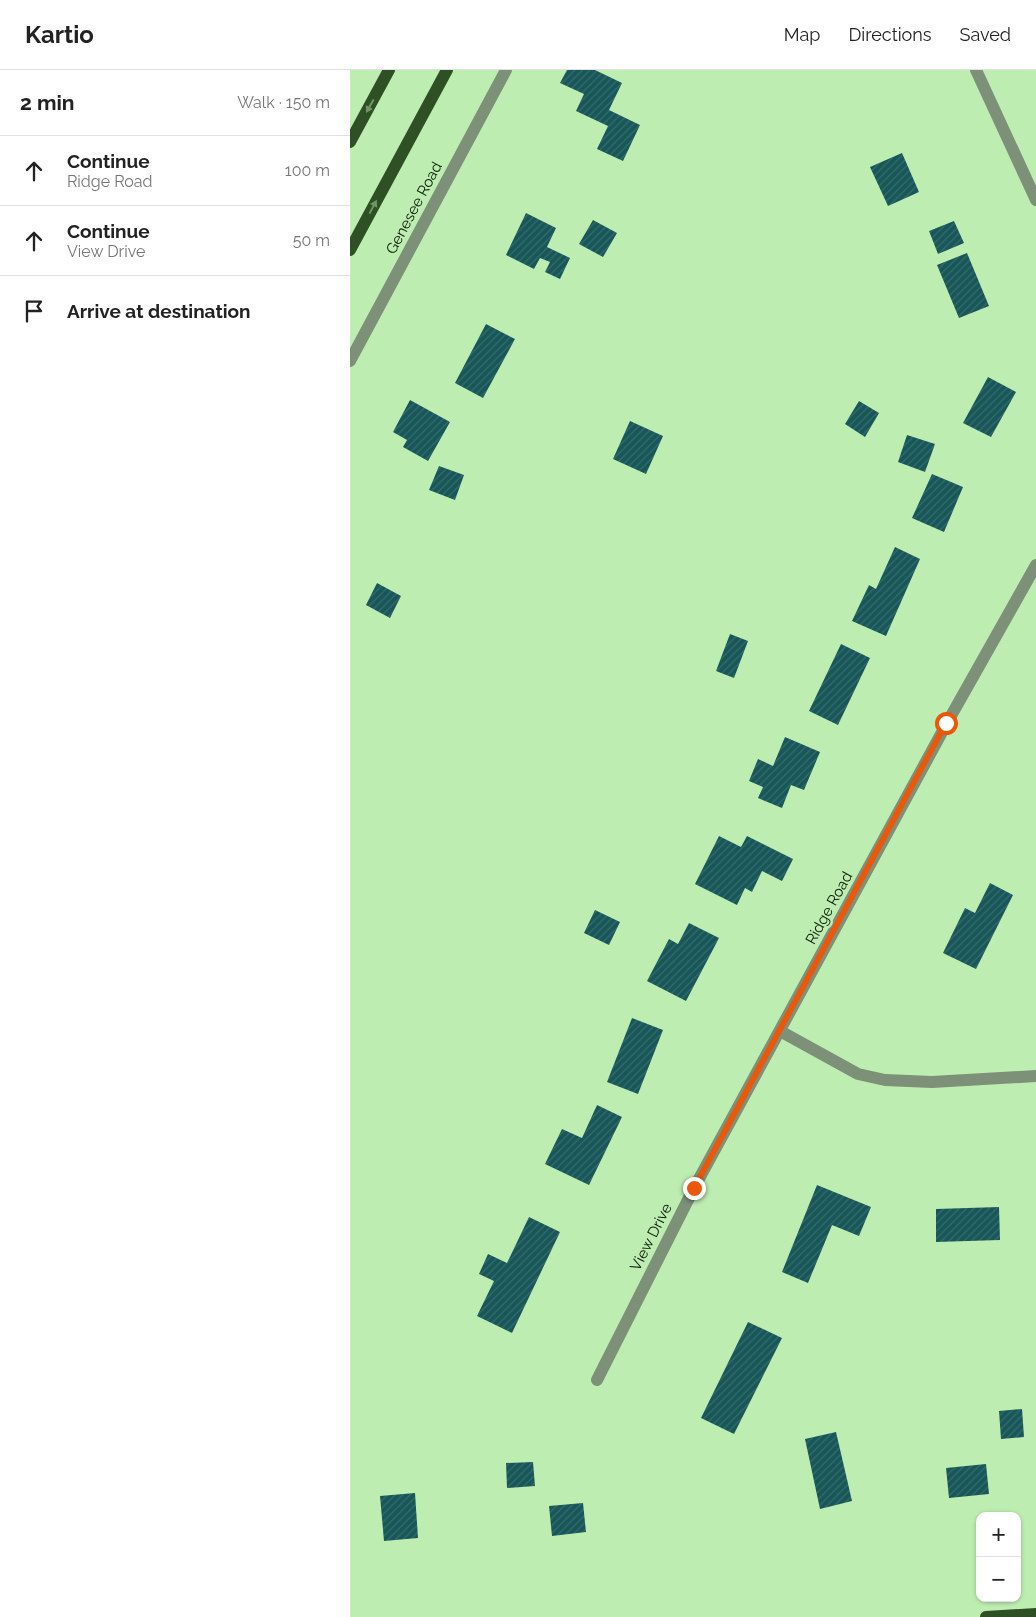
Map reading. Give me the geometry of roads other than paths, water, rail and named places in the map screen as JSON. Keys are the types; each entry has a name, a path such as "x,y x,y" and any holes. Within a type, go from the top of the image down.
{"main road":[{"path":"350,142 389,70"},
{"path":"350,250 447,70"},
{"path":"986,1617 1036,1614"}],"street":[{"name":"Genesee Road","path":"350,361 506,70"},
{"path":"976,70 1036,200"},
{"name":"Ridge Road","path":"780,1031 946,723 1036,565"},
{"path":"780,1031 858,1074 885,1080 932,1082 1036,1076"},
{"name":"View Drive","path":"597,1380 694,1188 780,1031"}]}
